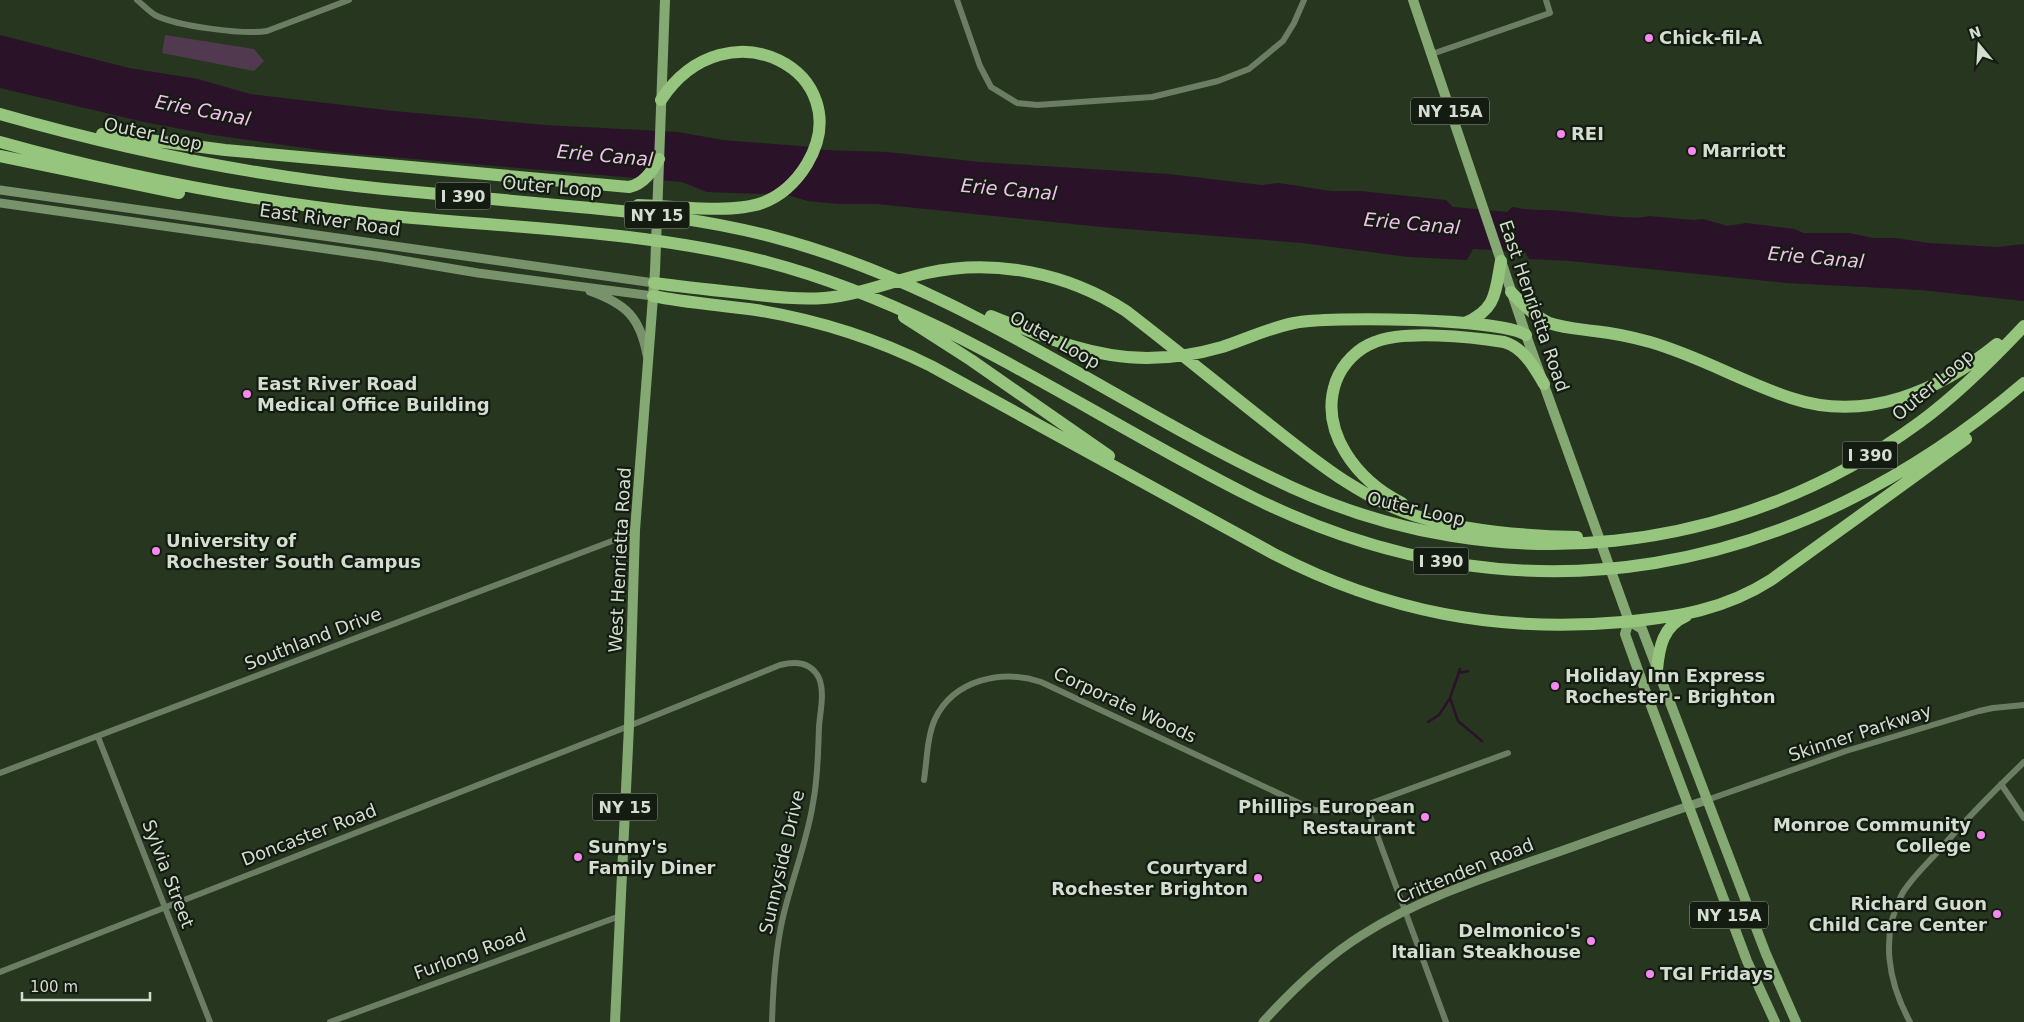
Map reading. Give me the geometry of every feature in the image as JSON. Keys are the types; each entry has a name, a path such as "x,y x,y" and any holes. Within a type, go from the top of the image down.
{"highway":[{"path":"511,200 737,208 756,204 778,195 802,172 811,157 819,121 813,88 805,73 794,60 774,46"},
{"path":"661,100 675,75 696,52"},
{"name":"Outer Loop","path":"0,114 33,124 163,155 262,173 371,187 666,215 743,230 834,255 921,289 991,324 1252,468 1321,500 1373,518 1410,528 1502,543 1541,545 1626,540 1702,525 1776,502 1819,483 1860,461 1925,418 1972,378 2009,338 2024,326"},
{"path":"33,124 218,150 629,187 640,183 646,178 659,159"},
{"name":"I 390","path":"0,142 155,180 301,205 675,244 767,262 827,280 920,318 969,342 1223,481 1300,519 1344,536 1398,552 1452,564 1499,569 1578,571 1641,566 1703,554 1763,536 1838,506 1894,477 1953,439 2024,383"},
{"path":"0,156 160,190 239,200 301,205"},
{"path":"1463,324 1489,308 1495,291 1500,261"},
{"path":"655,277 796,298 846,295 928,273 958,268 982,267 1017,270 1068,282 1118,306 1322,465 1360,491 1393,507 1422,518 1532,535 1585,537 1632,534 1702,525"},
{"path":"921,289 1060,342 1102,353 1131,357 1170,357 1202,352 1231,344 1272,328 1312,320 1358,319 1463,324 1512,329 1526,336"},
{"path":"1511,292 1529,310 1548,322 1559,326 1603,332 1649,342 1692,356 1792,399 1831,407 1870,406 1908,397 1962,369 2009,338 2024,321"},
{"path":"653,296 793,317 831,326 875,340 938,370 1317,576 1368,595 1406,606 1475,620 1512,624 1558,626 1629,621 1706,610"},
{"path":"870,296 960,353 1099,449 1181,502"},
{"path":"1473,527 1423,513 1409,507 1379,489 1363,475 1344,450 1333,425 1332,401 1335,385 1341,371 1355,354 1375,342 1399,336 1432,336 1494,340 1508,343 1525,356 1544,384"},
{"path":"1657,670 1662,641 1670,627 1683,617 1743,596 1771,580 1957,446 2024,388"}],"main road":[{"name":"NY 15","path":"661,100 665,0"},
{"name":"East Henrietta Road","path":"1412,0 1432,54 1526,336 1629,621 1625,634 1746,961 1775,1022"},
{"name":"West Henrietta Road","path":"615,1022 629,726 635,530 655,277 661,100"},
{"name":"East Henrietta Road","path":"1629,621 1642,629 1766,954 1796,1022"}],"street":[{"path":"137,0 155,15 172,21 240,33 254,33 267,31 349,0"},
{"path":"957,0 980,66 992,87 1017,103 1037,105 1152,97 1218,81 1249,70 1283,41 1294,23 1304,0"},
{"path":"1432,54 1550,13 1546,0"},
{"name":"East River Road","path":"0,190 655,277"},
{"name":"East River Road","path":"0,203 373,256 477,273 653,296"},
{"path":"568,284 606,298 630,312 640,330 648,362"},
{"name":"Southland Drive","path":"0,774 611,542 635,530"},
{"name":"Sunnyside Drive","path":"629,726 786,663 806,665 819,679 822,692 814,796 802,851 778,940 772,1022"},
{"name":"Corporate Woods","path":"924,780 931,733 939,712 956,695 972,684 991,677 1010,676 1028,677 1041,682 1306,808 1326,812 1338,812 1366,805 1508,754"},
{"name":"Skinner Parkway","path":"1707,800 1846,751 1979,711 2024,705"},
{"name":"Doncaster Road","path":"0,972 629,726"},
{"name":"Sylvia Street","path":"98,737 210,1022"},
{"path":"1910,1022 1891,976 1889,962 1889,940 1897,907 1903,893 1920,872 2024,762"},
{"path":"2002,784 2024,818"},
{"name":"Crittenden Road","path":"1263,1022 1290,993 1327,961 1363,934 1405,911 1476,881 1707,800"},
{"path":"1366,805 1446,1022"},
{"name":"Furlong Road","path":"330,1022 620,916"}],"shaded area":[{"path":"165,35 254,49 264,61 254,71 162,53"}],"water":[{"name":"Erie Canal","path":"0,35 129,68 198,79 250,94 394,111 546,125 678,132 723,140 812,147 824,150 887,152 980,162 1168,174 1262,185 1279,183 1331,191 1360,191 1446,200 1453,207 1507,212 1512,207 1620,217 1648,216 1703,219 1728,226 1746,223 1794,229 1804,233 1849,233 1873,238 1895,238 1929,243 1997,247 2024,244 2024,301 1920,290 1787,283 1570,261 1529,259 1525,252 1473,249 1467,260 1408,257 1302,243 1102,227 877,204 839,204 808,201 777,192 761,194 707,192 682,182 334,152 213,135 144,122 0,88"}],"waterway":[{"path":"1460,669 1450,698 1458,721 1482,741"},
{"path":"1459,673 1468,671"},
{"path":"1428,722 1439,715 1450,698"}],"place":[{"name":"Chick-fil-A","path":"1649,38"},
{"name":"REI","path":"1561,134"},
{"name":"Marriott","path":"1692,151"},
{"name":"East River Road Medical Office Building","path":"247,394"},
{"name":"University of Rochester South Campus","path":"156,551"},
{"name":"Holiday Inn Express Rochester - Brighton","path":"1555,686"},
{"name":"Phillips European Restaurant","path":"1425,817"},
{"name":"Monroe Community College","path":"1981,835"},
{"name":"Sunny's Family Diner","path":"578,857"},
{"name":"Courtyard Rochester Brighton","path":"1258,878"},
{"name":"Richard Guon Child Care Center","path":"1997,914"},
{"name":"Delmonico's Italian Steakhouse","path":"1591,941"},
{"name":"TGI Fridays","path":"1650,974"}]}
